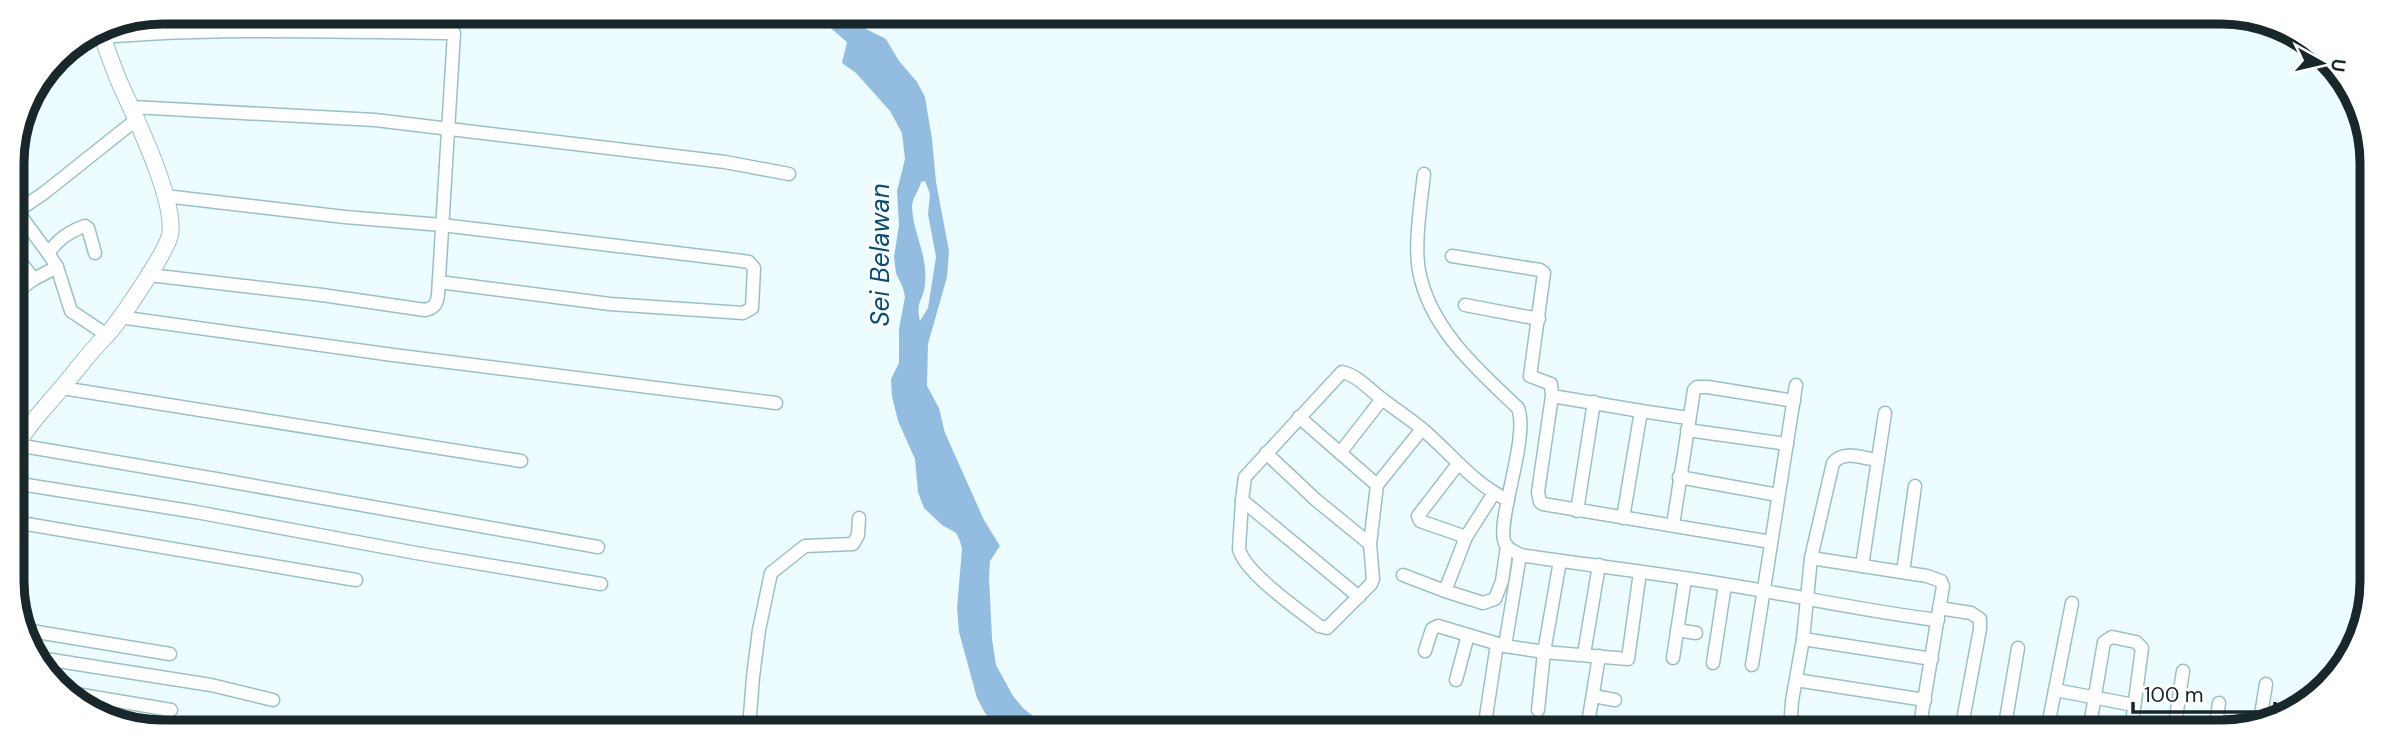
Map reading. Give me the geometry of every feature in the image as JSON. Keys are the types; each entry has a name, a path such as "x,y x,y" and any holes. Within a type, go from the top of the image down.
{"main road":[{"path":"24,434 107,335 149,275 170,235 165,196 103,38"}],"street":[{"path":"117,33 251,30 454,33 439,282 437,301 433,308 425,310 149,275"},
{"path":"25,206 44,193 134,113 375,120 725,162 789,174"},
{"path":"1403,575 1483,603 1495,599 1502,581 1507,546 1504,539 1508,499 1519,444 1521,415 1518,408 1480,373 1458,348 1431,307 1419,271 1424,174"},
{"path":"165,196 345,217 442,225 749,262 754,268 751,311 743,313 610,304 439,282"},
{"path":"25,224 57,267 71,311 107,335"},
{"path":"48,253 60,237 85,226 88,228 95,253"},
{"path":"1452,256 1540,270 1544,273 1530,376 1551,384 1552,396 1539,498 1543,504 1771,542"},
{"path":"25,286 57,267"},
{"path":"25,268 34,279"},
{"path":"1465,305 1539,319"},
{"path":"119,317 393,355 776,403"},
{"path":"1422,429 1377,485 1370,544 1373,579 1359,597 1327,628 1323,629 1254,573 1241,557 1239,550 1245,477 1342,372 1356,378 1422,429 1458,464 1494,493 1508,499"},
{"path":"1752,665 1796,385"},
{"path":"1673,525 1692,393 1697,387 1794,401"},
{"path":"62,388 521,460"},
{"path":"1552,396 1641,411 1688,424 1787,444"},
{"path":"1340,453 1382,399"},
{"path":"1577,511 1594,402"},
{"path":"1623,518 1641,411"},
{"path":"1862,566 1885,413"},
{"path":"1299,417 1377,485"},
{"path":"24,450 598,547"},
{"path":"1266,453 1316,500 1370,544"},
{"path":"1791,719 1811,558 1833,463 1840,456 1846,455 1878,460"},
{"path":"1458,464 1418,516 1420,520 1466,537"},
{"path":"1679,477 1777,495"},
{"path":"24,485 196,512 601,584"},
{"path":"1903,572 1915,486"},
{"path":"1445,591 1466,537 1494,493"},
{"path":"1242,500 1359,597"},
{"path":"750,720 759,630 771,573 805,546 853,544 858,535 859,518"},
{"path":"24,524 356,580"},
{"path":"1507,546 1520,555 1764,591 1876,613 1971,613 1980,619 1980,629 1963,719"},
{"path":"1486,719 1520,555"},
{"path":"1811,558 1933,577 1941,581 1943,586 1921,719"},
{"path":"1538,710 1544,652 1560,561"},
{"path":"1584,654 1599,565"},
{"path":"1425,651 1434,627 1501,645 1544,652 1628,659 1640,572"},
{"path":"1673,658 1685,579"},
{"path":"1713,663 1725,585"},
{"path":"2049,719 2072,603"},
{"path":"1677,630 1696,633"},
{"path":"35,632 170,654"},
{"path":"1456,680 1468,635"},
{"path":"2091,719 2104,642 2109,637 2136,642 2142,649 2132,719"},
{"path":"1803,639 1932,659"},
{"path":"2006,719 2018,648"},
{"path":"1589,719 1599,656"},
{"path":"49,660 211,685 273,700"},
{"path":"2176,719 2183,671"},
{"path":"1796,680 1925,700"},
{"path":"2261,714 2266,684"},
{"path":"2055,690 2134,705"},
{"path":"86,696 171,710"},
{"path":"1593,696 1615,700"},
{"path":"2217,719 2220,703"}],"water":[{"name":"Sei Belawan","path":"827,25 857,25 886,39 925,97 936,182 949,251 947,277 928,344 927,386 939,408 945,433 984,520 1000,546 990,561 989,577 996,665 1013,696 1037,720 992,720 977,698 959,632 957,608 962,549 960,541 956,533 942,525 924,508 918,492 915,459 898,421 892,396 891,379 899,363 899,329 905,297 896,273 894,257 899,225 897,191 905,159 902,133 890,111 856,73 842,63 847,42","holes":["925,181 930,194 928,214 936,257 928,308 920,321 919,305 925,273 912,207 921,182"]}]}
